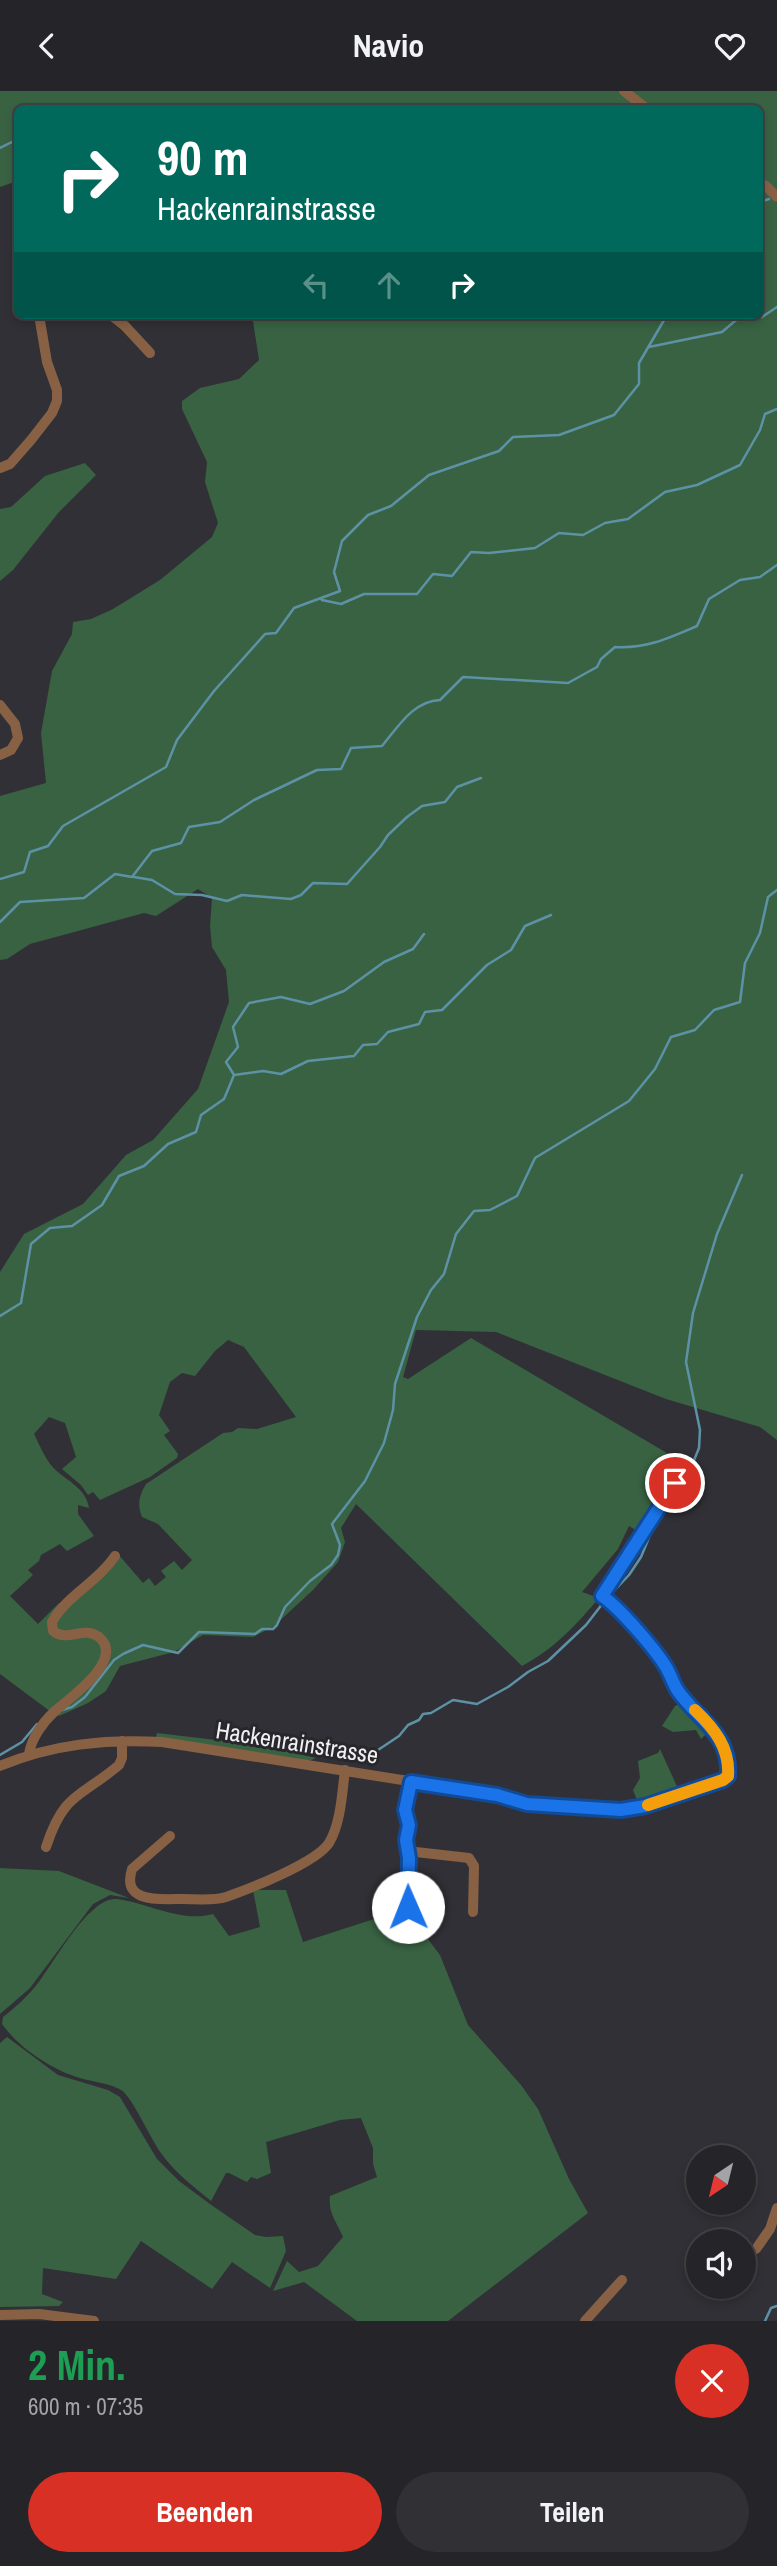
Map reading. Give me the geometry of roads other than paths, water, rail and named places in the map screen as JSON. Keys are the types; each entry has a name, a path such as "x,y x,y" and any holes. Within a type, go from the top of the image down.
{"street":[{"path":"624,91 643,105"},
{"path":"763,184 777,197"},
{"path":"0,468 10,464 52,413 57,401 57,390 47,362 39,319"},
{"path":"116,319 150,353"},
{"path":"0,705 15,724 18,738 11,750 0,755"},
{"name":"Hackenrainstrasse","path":"0,1766 29,1754 70,1745 122,1741 162,1742 497,1795 527,1804 621,1810 645,1806 723,1780 728,1776 724,1747 710,1724 678,1692 668,1669 655,1652 611,1602 602,1596 675,1483"},
{"path":"29,1754 30,1746 43,1725 90,1681 105,1658 103,1642 97,1636 82,1632 58,1636 52,1629 52,1622 61,1609 98,1577 115,1556"},
{"path":"46,1847 59,1814 67,1803 119,1765 122,1758 122,1741"},
{"path":"170,1836 132,1869 130,1884 134,1891 151,1899 224,1898 305,1863 327,1846 338,1818 345,1770"},
{"path":"408,1907 409,1825 405,1810 411,1782"},
{"path":"407,1851 469,1858 474,1866 474,1912"},
{"path":"757,2249 770,2229 777,2209"},
{"path":"585,2321 622,2280"},
{"path":"0,2315 39,2313 94,2321"}],"waterway":[{"path":"0,148 14,141"},
{"path":"763,201 769,199"},
{"path":"763,316 777,307"},
{"path":"0,879 24,872 30,852 48,846 63,826 166,767 177,740 214,691 265,634 276,633 294,608 340,591 334,572 342,541 368,515 391,506 429,475 499,451 513,437 559,435 614,415 639,384 639,363 665,319"},
{"path":"649,347 722,332 737,319"},
{"path":"322,600 341,604 364,594 417,594 433,574 452,576 471,552 489,553 535,548 559,533 583,535 605,523 628,519 665,492 697,485 740,465 760,430 765,414 777,409"},
{"path":"0,922 20,902 84,898 115,874 132,877 152,851 181,843 189,827 220,822 254,800 317,770 341,769 351,748 382,746 414,710 430,701 440,700 463,677 568,683 597,667 601,659 615,647 647,644 697,626 709,599 740,580 760,577 777,565"},
{"path":"134,877 152,880 175,894 202,895 227,901 242,895 291,899 301,895 313,883 347,884 388,835 407,817 422,806 445,802 457,787 481,778"},
{"path":"62,1710 72,1707 85,1697 114,1660 143,1645 178,1653 199,1632 255,1634 262,1629 273,1629 285,1607 310,1581 331,1565 338,1555 340,1545 332,1524 365,1481 384,1443 393,1410 395,1384 417,1317 431,1290 444,1274 456,1234 474,1211 490,1210 517,1196 535,1158 629,1101 655,1069 671,1037 695,1030 714,1010 740,1002 745,963 760,933 768,897 777,890"},
{"path":"234,1075 263,1071 281,1074 308,1061 354,1056 363,1045 377,1044 388,1032 419,1024 425,1012 442,1010 487,965 511,950 525,926 551,915"},
{"path":"234,1075 226,1062 238,1047 233,1027 249,1003 281,997 310,1004 344,991 384,962 413,949 424,934"},
{"path":"0,1316 21,1303 31,1244 50,1228 72,1226 102,1205 119,1176 144,1166 168,1144 196,1132 201,1115 224,1099 234,1075"},
{"path":"610,1595 629,1575 641,1557 653,1528 667,1506 682,1490 699,1448 700,1430 686,1362 693,1313 717,1234 742,1175"},
{"path":"378,1750 399,1736 423,1714 431,1713 453,1700 477,1704 548,1661 586,1625 603,1603"},
{"path":"0,1755 22,1742 37,1724"},
{"path":"765,2321 771,2308 777,2306"}]}
